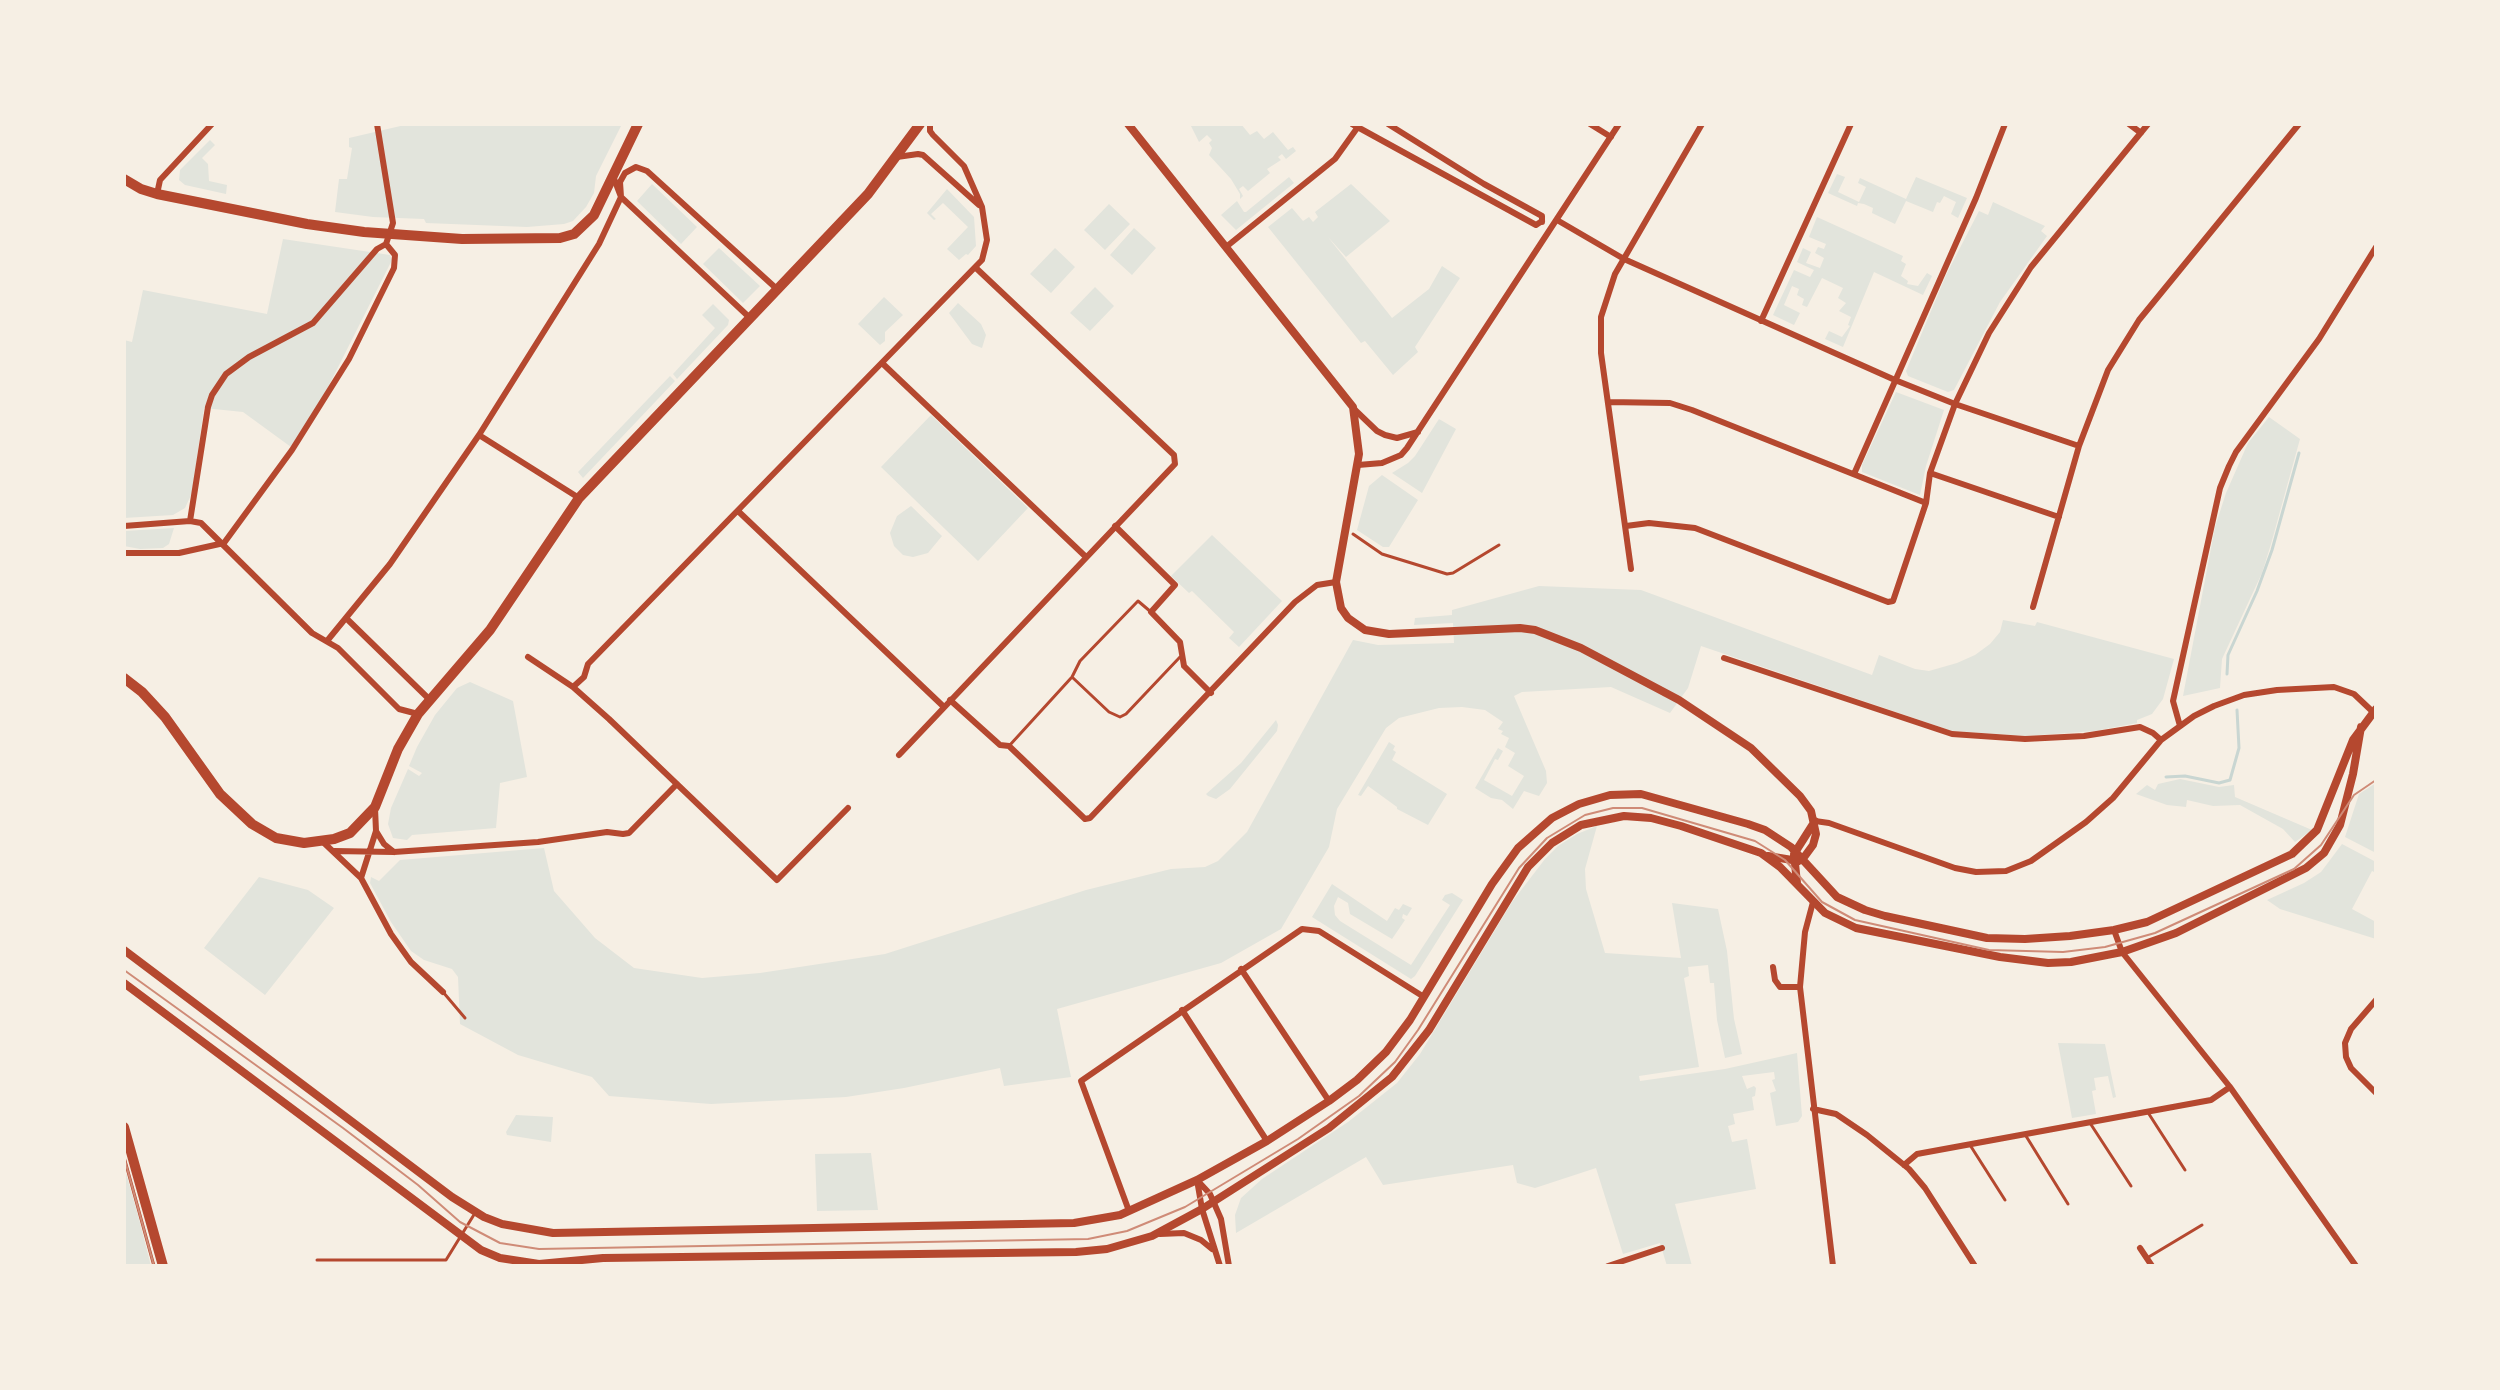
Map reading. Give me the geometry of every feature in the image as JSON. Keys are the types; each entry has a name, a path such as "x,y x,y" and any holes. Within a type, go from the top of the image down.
{"main road":[{"path":"124,179 157,194 388,239 560,238 585,227 594,215 638,124"},
{"path":"124,678 165,717 220,794 236,811 276,838 304,843 323,842 350,833 375,807 398,749 418,714 490,630 579,498 868,194 920,124"},
{"path":"124,1127 163,1266"}],"street":[{"path":"157,194 160,180 212,124"},
{"path":"190,521 208,407 226,374 249,357 313,323 388,239 393,223 377,124"},
{"path":"573,687 584,677 588,664 976,268 986,250 982,207 964,166 930,131 930,124"},
{"path":"1128,124 1353,407 1385,435 1397,438 1418,432"},
{"path":"1388,124 1542,216 1542,221 1552,228"},
{"path":"1590,124 1611,137"},
{"path":"1358,465 1394,459 1407,448 1619,124"},
{"path":"1631,569 1601,353 1601,317 1610,284 1702,124"},
{"path":"1761,321 1851,124"},
{"path":"1854,474 1976,198 2005,124"},
{"path":"2129,124 2141,133"},
{"path":"1626,526 1649,523 1695,528 1888,602 1893,601 1926,503 1930,473 1955,404 1989,333 2031,267 2148,124"},
{"path":"2033,607 2079,446 2108,370 2139,320 2299,124"},
{"path":"1226,247 1335,159 1356,125 1536,225 1542,221"},
{"path":"895,158 923,155 982,207"},
{"path":"327,641 410,537 479,435 599,244 621,197 619,187 622,178 636,167"},
{"path":"750,318 621,197 615,172 636,167 654,177 778,290"},
{"path":"1557,220 1624,259 1895,380 2079,446"},
{"path":"124,553 166,555 224,543 292,450 349,359 394,268 395,255 388,239"},
{"path":"2180,726 2173,701 2220,488 2229,466 2319,339 2376,247"},
{"path":"899,755 1175,464 1174,455 976,268"},
{"path":"882,363 1086,557"},
{"path":"1608,402 1670,403 1926,503"},
{"path":"1353,407 1360,445 1336,582 1341,608 1348,618 1373,632 1406,634 1520,628 1535,630 1572,643 1679,700 1751,748 1800,796 1815,821 1815,840 1798,861"},
{"path":"479,435 579,498"},
{"path":"1930,473 2059,517"},
{"path":"738,511 944,707"},
{"path":"124,526 190,521 201,523 312,633 338,648 399,709 418,714"},
{"path":"1115,526 1175,585 1151,612 1180,642 1184,666 1211,693"},
{"path":"950,700 1000,745 1009,746 1085,819 1090,818 1306,592 1317,585 1336,582"},
{"path":"346,618 429,699"},
{"path":"528,657 573,687 777,880 848,808"},
{"path":"1724,658 1952,734 2025,739 2084,736 2140,727 2161,740"},
{"path":"1764,856 1798,861 1846,903 1972,936 2025,939 2114,930 2166,914 2292,854 2317,830 2353,740 2374,710 2354,694 2334,687 2277,690 2225,701 2161,740 2113,798 2086,822 2031,861 2006,871 1976,872 1955,868 1829,823 1815,821"},
{"path":"1152,1236 1202,1209 1329,1128 1392,1077 1429,1030 1528,867 1547,847 1569,832 1599,819 1636,816 1739,844 1780,867 1830,916 1856,928 2000,957 2060,963 2122,952 2187,928 2306,868 2324,853 2344,814 2361,727"},
{"path":"2341,770 2349,765 2353,774"},
{"path":"334,851 394,852 538,842 607,832 629,833 677,784"},
{"path":"124,950 475,1213 517,1228 553,1233 1047,1225 1093,1221 1129,1211 1197,1180 1267,1141 1357,1080 1386,1052 1518,848 1552,818 1579,804 1623,794 1658,797 1765,830 1795,851 1797,884"},
{"path":"361,878 376,831 375,807"},
{"path":"1795,851 1815,821"},
{"path":"376,831 394,852"},
{"path":"323,842 361,878 391,934 411,962 443,992"},
{"path":"1828,890 1820,893 1813,902 1805,932 1800,987 1833,1266"},
{"path":"1129,1211 1081,1081 1302,929 1319,931 1424,997"},
{"path":"2114,930 2122,952 2230,1087 2356,1266"},
{"path":"1773,967 1775,980 1780,987 1800,987"},
{"path":"1241,969 1329,1101"},
{"path":"124,983 488,1254 514,1261 539,1264 603,1258 1076,1252 1119,1247 1173,1232 1201,1240 1214,1250"},
{"path":"2376,1000 2351,1029 2345,1043 2351,1068 2376,1093"},
{"path":"1182,1010 1267,1141"},
{"path":"1904,1165 1917,1154 2211,1100 2230,1087"},
{"path":"1813,1109 1836,1114 1904,1165 1925,1188 1975,1266"},
{"path":"1197,1180 1214,1201 1222,1224 1229,1266"},
{"path":"1197,1180 1202,1209 1220,1266"},
{"path":"1608,1266 1662,1248"},
{"path":"2140,1248 2152,1266"}],"lane":[{"path":"1353,534 1382,554 1447,574 1499,545"},
{"path":"1009,746 1072,677 1080,661 1138,601 1151,612"},
{"path":"1072,677 1109,712 1120,717 1183,654"},
{"path":"443,992 465,1018"},
{"path":"2147,1111 2185,1170"},
{"path":"2090,1123 2131,1186"},
{"path":"2025,1135 2068,1204"},
{"path":"1970,1145 2005,1200"},
{"path":"124,1157 154,1266"},
{"path":"317,1260 446,1260 475,1213"},
{"path":"2147,1258 2202,1225"}],"shaded area":[{"path":"409,124 622,124 596,176 594,193 586,207 573,221 564,224 527,227 426,223 424,219 335,212 339,179 347,179 352,148 349,147 349,138"},
{"path":"1190,124 1241,124 1250,135 1257,131 1264,139 1273,132 1288,150 1293,147 1296,151 1286,159 1282,154 1278,157 1281,160 1267,169 1270,173 1248,191 1243,186 1239,189 1243,196 1240,199 1231,179 1209,155 1212,140 1207,135 1199,142"},
{"path":"210,140 215,145 202,158 208,164 209,181 227,185 226,194 185,185 179,180 180,170"},
{"path":"1837,174 1845,177 1838,192 1859,202 1866,187 1858,183 1860,178 1906,199 1916,177 1967,198 1958,218 1951,214 1956,202 1944,196 1933,212 1906,201 1895,224 1872,213 1873,208 1858,203 1857,206 1828,193"},
{"path":"1289,177 1294,183 1236,230 1221,215 1237,201 1246,212"},
{"path":"652,184 697,227 681,244 637,201"},
{"path":"1351,184 1390,221 1346,257 1328,237 1392,318 1429,289 1442,266 1460,278 1415,347 1418,352 1393,375 1365,341 1361,343 1268,227 1292,208 1303,221 1309,217 1313,222 1318,217 1315,212"},
{"path":"947,189 974,217 976,246 959,260 947,249 968,227 943,203 931,214 936,219 927,213"},
{"path":"1993,202 2045,226 2041,231 2047,236 2000,302 1954,390 1948,392 1908,376 1906,371 1946,275 1979,211 1988,215"},
{"path":"1109,204 1130,224 1105,250 1084,230"},
{"path":"1817,217 1903,256 1901,261 1906,264 1901,276 1908,281 1907,284 1918,286 1927,273 1932,276 1923,295 1874,272 1843,347 1825,339 1829,331 1842,337 1850,326 1851,317 1839,311 1846,303 1838,298 1843,288 1822,278 1807,307 1802,305 1804,299 1797,295 1799,289 1792,286 1784,305 1800,313 1794,325 1773,315 1794,270 1810,277 1814,270 1797,262 1803,248 1811,252 1806,263 1820,268 1824,258 1815,253 1818,247 1824,249 1826,244 1809,237"},
{"path":"1134,228 1156,248 1132,275 1110,255"},
{"path":"283,239 390,255 392,260 319,405 291,447 243,412 204,408 192,493 185,508 173,515 124,518 124,340 132,342 143,290 267,314"},
{"path":"719,248 760,286 743,303 703,264"},
{"path":"1055,248 1075,267 1051,293 1030,274"},
{"path":"1095,287 1114,306 1090,331 1070,313"},
{"path":"884,297 903,315 885,332 885,341 880,345 858,324"},
{"path":"958,303 981,324 986,335 982,348 972,344 949,313"},
{"path":"713,304 729,320 728,325 677,379 673,374 715,328 702,315"},
{"path":"670,376 675,381 583,478 578,472"},
{"path":"1896,392 1944,410 1920,495 1862,472 1862,465"},
{"path":"931,415 1028,508 978,561 881,467"},
{"path":"2269,417 2300,439 2271,544 2262,573 2222,659 2220,688 2183,696 2215,527 2248,443"},
{"path":"1439,419 1456,429 1422,493 1392,473 1415,456"},
{"path":"1382,475 1418,500 1389,547 1383,547 1357,530 1369,486"},
{"path":"911,506 942,536 928,553 913,557 903,555 894,546 890,533 897,516"},
{"path":"174,528 169,544 163,548 124,546 124,531"},
{"path":"1212,535 1282,601 1239,647 1229,638 1234,632 1192,591 1189,593 1171,576"},
{"path":"1539,586 1641,590 1872,675 1879,655 1929,671 1957,663 1990,644 2000,632 2003,620 2035,626 2037,622 2174,659 2163,699 2152,714 2137,720 2137,723 2095,731 2026,736 1952,731 1701,646 1688,688 1670,713 1611,687 1522,692 1514,696 1546,771 1547,783 1539,796 1524,791 1513,809 1502,800 1491,798 1475,788 1498,748 1503,751 1484,780 1512,796 1524,776 1508,766 1515,753 1505,747 1509,738 1498,729 1503,722 1485,710 1462,707 1439,708 1399,718 1386,728 1337,809 1329,847 1281,929 1221,963 1057,1009 1071,1077 1004,1086 1000,1068 846,1097 711,1104 609,1096 592,1077 518,1055 460,1024 458,977 452,969 424,960 411,951 370,883 371,877 379,881 400,860 544,848 554,891 595,938 634,968 702,978 760,973 885,954 1086,890 1171,869 1205,867 1218,861 1247,832 1353,640 1378,645 1454,643 1453,623 1414,625 1415,618 1452,615 1452,610"},
{"path":"470,682 513,701 527,777 500,783 496,828 412,835 407,840 393,838 388,824 391,808 408,769 419,776 422,773 409,766 417,747 435,715 457,688"},
{"path":"1276,720 1277,731 1230,789 1216,799 1208,796 1206,794 1241,763"},
{"path":"1389,742 1395,746 1393,750 1396,752 1392,760 1447,794 1428,825 1397,809 1368,786 1361,796 1358,795"},
{"path":"2180,779 2219,787 2234,785 2235,797 2312,830 2295,842 2283,829 2240,805 2213,806 2187,800 2186,807 2167,805 2136,794 2147,785 2155,790 2158,784"},
{"path":"2376,783 2376,853 2345,837 2359,794"},
{"path":"1597,826 1585,869 1586,889 1605,953 1681,958 1672,903 1718,909 1727,951 1734,1019 1742,1054 1725,1058 1717,1020 1714,983 1710,983 1708,965 1688,967 1689,976 1684,978 1699,1067 1639,1076 1640,1081 1725,1069 1797,1053 1802,1116 1798,1122 1776,1126 1770,1093 1776,1091 1772,1080 1775,1079 1774,1072 1742,1076 1747,1089 1756,1088 1752,1097 1754,1110 1733,1114 1735,1124 1728,1126 1732,1142 1747,1139 1756,1189 1675,1204 1692,1266 1667,1266 1660,1243 1623,1254 1596,1168 1535,1188 1517,1183 1513,1165 1383,1185 1366,1157 1236,1233 1235,1215 1241,1198 1262,1179 1348,1122 1397,1083 1420,1054 1512,902 1545,859 1558,846"},
{"path":"2342,844 2376,862 2376,873 2372,871 2352,909 2376,922 2376,939 2280,909 2267,900 2321,872"},
{"path":"259,877 308,890 334,908 265,995 204,948"},
{"path":"1332,884 1387,921 1395,908 1399,910 1403,904 1412,908 1407,916 1403,914 1405,920 1392,939 1350,914 1348,903 1338,897 1334,906 1335,915 1340,921 1411,965 1450,905 1442,900 1445,895 1452,893 1463,900 1411,979 1312,917"},
{"path":"2058,1043 2105,1044 2116,1097 2113,1098 2108,1076 2094,1078 2096,1090 2092,1091 2096,1114 2072,1118"},
{"path":"516,1115 553,1117 551,1142 507,1135"},
{"path":"871,1153 878,1210 817,1211 815,1154"},
{"path":"124,1166 138,1215 151,1266 124,1266"}],"waterway":[{"path":"2227,674 2228,655 2272,550 2299,453"},
{"path":"2166,777 2185,776 2219,783 2230,780 2239,748 2237,710"}],"tram line":[{"path":"124,970 343,1128 418,1185 460,1222 500,1243 539,1249 1088,1239 1127,1231 1185,1207 1298,1139 1359,1096 1395,1062 1418,1030 1519,868 1547,838 1585,815 1613,808 1642,808 1755,841 1785,860 1822,902 1855,920 1989,950 2063,952 2105,947 2155,933 2294,869 2321,845 2354,795 2376,780"},
{"path":"124,1157 154,1266"}]}
